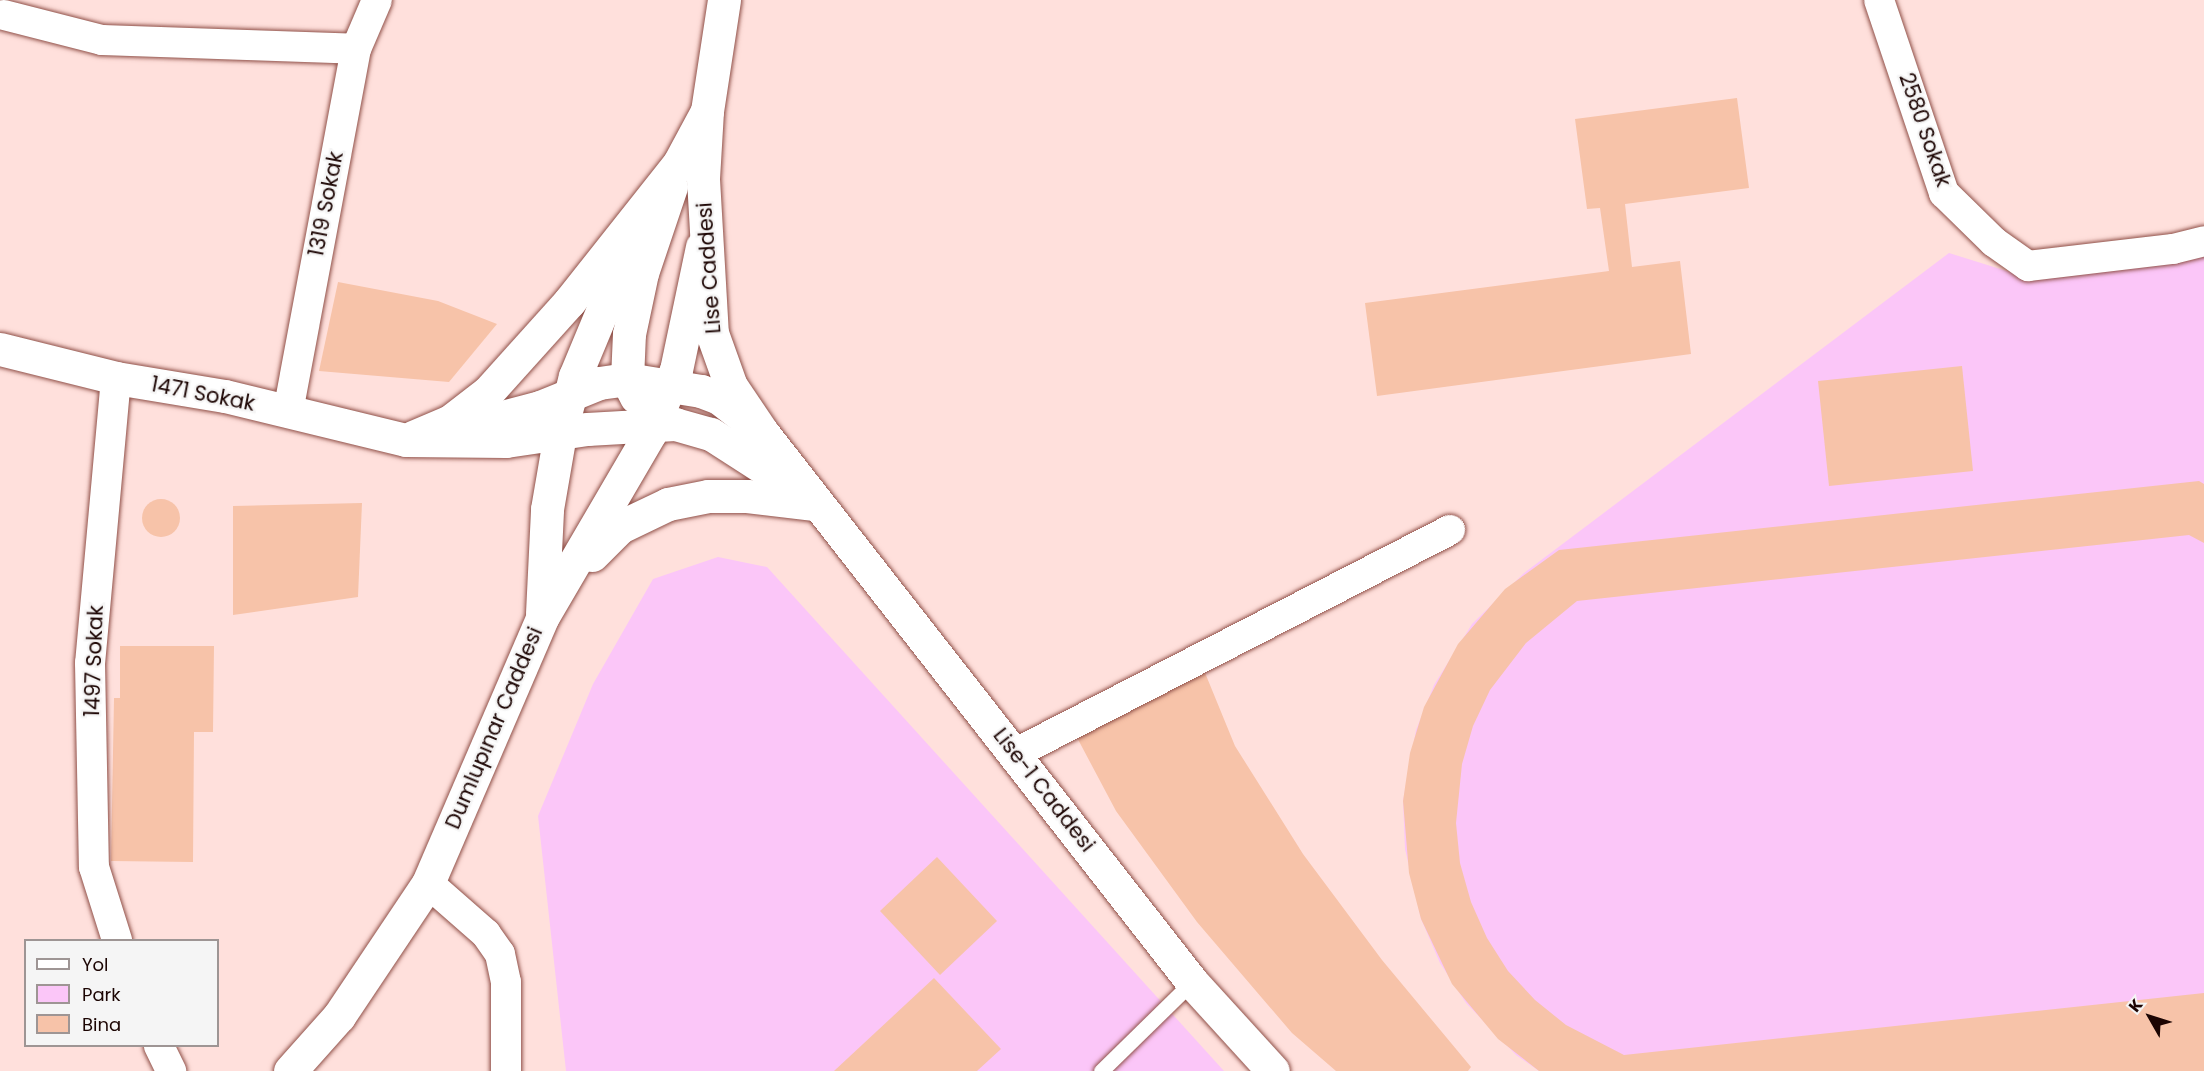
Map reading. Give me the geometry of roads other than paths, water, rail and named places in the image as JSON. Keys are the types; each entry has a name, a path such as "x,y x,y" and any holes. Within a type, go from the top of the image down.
{"street":[{"name":"1319 Sokak","path":"288,412 356,49 377,0"},
{"name":"Lise Caddesi","path":"724,0 707,111 705,234 707,290 718,356 731,386 762,432 821,505"},
{"name":"2580 Sokak","path":"1879,0 1944,193 1994,242 2028,266 2173,249 2204,241"},
{"path":"5,15 102,40 356,49"},
{"path":"406,440 449,422 488,392 569,302 644,209 679,163 707,111"},
{"path":"679,163 642,273 629,334 627,379 639,402 666,404 821,505"},
{"path":"542,618 547,508 560,434 571,393 644,209"},
{"name":"Dumlupınar Caddesi","path":"290,1071 339,1016 428,883 542,618 631,469 666,404 705,234"},
{"name":"1471 Sokak","path":"0,349 116,378 225,396 406,440"},
{"name":"1497 Sokak","path":"116,378 90,663 94,867 117,939"},
{"path":"406,440 493,421 540,407 599,383 627,379"},
{"path":"406,440 506,441 560,434 666,404 719,398 762,432"},
{"path":"561,587 620,528 668,504 708,496 747,496 821,505"},
{"name":"Lise-1 Caddesi","path":"821,505 1192,982 1273,1071"},
{"path":"1016,753 1450,530"},
{"path":"428,883 486,934 500,954 506,982 506,1071"},
{"path":"159,1047 171,1071"}],"lane":[{"path":"1101,1071 1192,982"}]}
